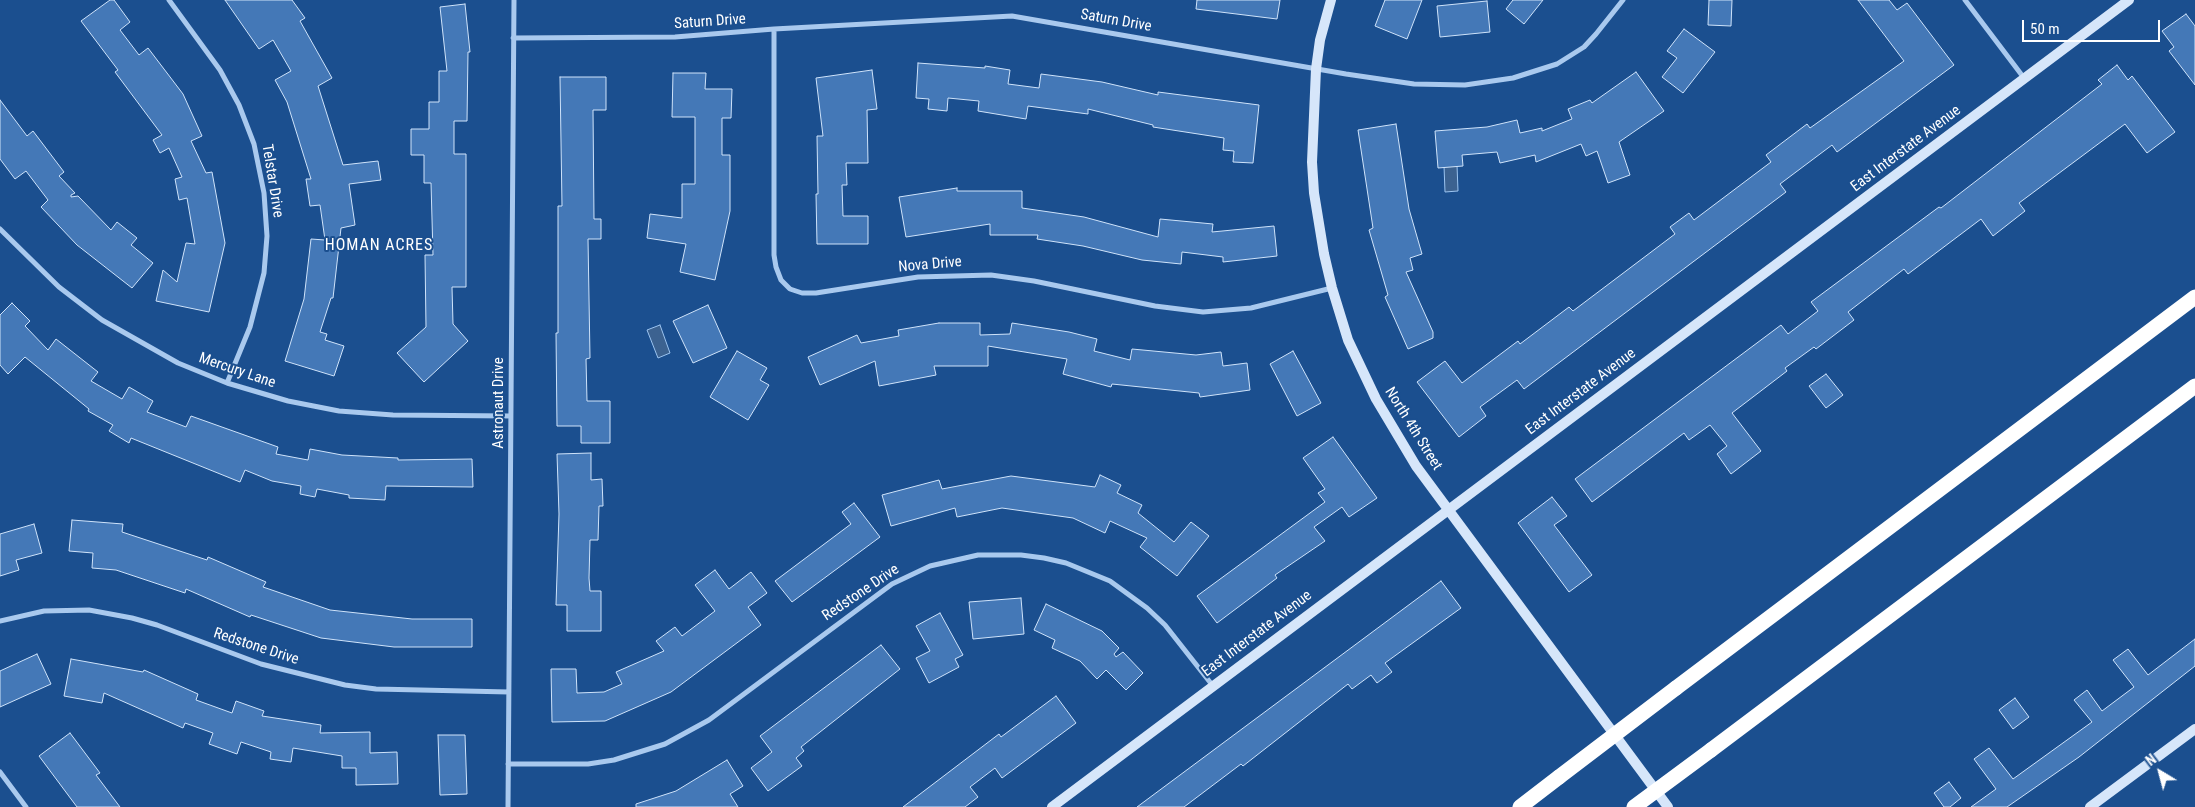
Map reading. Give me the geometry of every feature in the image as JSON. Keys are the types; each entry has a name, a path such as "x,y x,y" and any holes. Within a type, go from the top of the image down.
{"highway":[{"path":"1520,807 2195,297"},
{"path":"1634,807 2195,386"}],"street":[{"name":"Telstar Drive","path":"168,0 216,64 239,105 254,144 264,193 267,236 264,273 250,327 227,384"},
{"name":"Astronaut Drive","path":"508,807 514,0"},
{"name":"North 4th Street","path":"1331,0 1320,40 1316,69 1312,128 1314,193 1318,223 1332,288 1348,340 1376,399 1402,445 1668,807"},
{"name":"Saturn Drive","path":"514,38 675,37 774,29 1012,16 1316,69 1439,86 1465,85 1513,78 1538,71 1571,56 1596,34 1623,0"},
{"path":"1965,0 2024,79"},
{"name":"East Interstate Avenue","path":"1052,807 2129,0"},
{"name":"Nova Drive","path":"774,29 774,255 781,280 790,289 802,293 816,293 918,277 991,275 1034,280 1155,306 1203,312 1251,308 1332,288"},
{"name":"Mercury Lane","path":"0,229 59,287 102,320 170,359 227,384 288,402 338,411 393,415 511,416"},
{"name":"Redstone Drive","path":"508,764 588,764 614,760 665,744 709,720 892,584 930,566 978,555 1000,554 1044,558 1073,566 1110,581 1147,608 1165,625 1213,686"},
{"name":"Redstone Drive","path":"0,621 44,611 89,610 157,625 243,658 336,684 376,689 509,692"},
{"path":"2090,807 2194,732"},
{"path":"0,772 26,807"}],"water":[{"path":"1457,165 1458,191 1445,192 1444,166"},
{"path":"660,325 670,353 658,358 647,330"}],"building":[{"path":"110,0 114,0 130,22 120,30 139,55 148,48 183,94 202,136 191,141 206,173 212,172 225,243 209,312 156,301 163,270 177,282 186,243 195,244 187,198 179,200 175,179 182,177 169,148 160,153 153,140 162,135 115,72 118,70 81,21"},
{"path":"225,0 292,0 305,18 300,21 332,78 318,86 343,165 378,161 381,180 349,184 355,225 341,228 333,298 331,298 320,332 327,334 325,340 344,346 334,376 285,361 304,299 311,239 325,240 320,205 310,206 306,179 311,179 287,102 275,80 291,71 273,40 259,49"},
{"path":"1197,0 1280,0 1277,19 1196,9"},
{"path":"1385,0 1422,0 1407,39 1375,26"},
{"path":"1513,0 1543,0 1524,24 1506,9"},
{"path":"1709,0 1732,0 1731,26 1708,25"},
{"path":"1858,0 1889,0 1897,10 1907,3 1954,65 1837,152 1832,145 1780,184 1786,192 1524,389 1517,380 1480,407 1486,416 1459,437 1417,382 1445,361 1462,383 1518,341 1520,344 1569,307 1573,311 1675,234 1670,227 1689,213 1694,220 1771,162 1766,155 1807,124 1810,128 1904,61"},
{"path":"1487,1 1490,32 1440,37 1437,6"},
{"path":"465,4 470,52 468,52 467,121 454,121 454,154 466,154 466,287 452,287 453,324 468,341 424,382 397,353 426,327 425,255 433,255 431,183 424,183 424,155 411,155 411,129 429,129 429,102 439,102 439,71 447,71 440,7"},
{"path":"2186,14 2195,26 2195,85 2169,51 2174,47 2162,31"},
{"path":"1684,29 1715,52 1683,93 1662,77 1677,58 1667,51"},
{"path":"918,63 985,68 985,66 1010,70 1008,84 1039,88 1041,74 1102,82 1158,95 1158,92 1259,105 1253,163 1233,162 1234,151 1223,150 1224,138 1153,127 1153,125 1088,109 1088,114 1028,106 1026,119 978,111 979,101 948,98 947,111 928,109 929,99 916,98"},
{"path":"2117,65 2128,80 2132,76 2175,132 2147,153 2125,124 2019,203 2025,211 1993,236 1981,219 1908,274 1904,269 1848,312 1854,320 1816,349 1814,347 1785,368 1787,371 1732,413 1761,451 1731,474 1717,454 1727,446 1710,425 1689,440 1684,433 1592,502 1575,479 1781,325 1788,334 1818,311 1811,302 1939,207 1941,208 2102,84 2098,80"},
{"path":"872,70 877,109 867,110 868,163 846,163 847,185 842,185 843,216 868,216 868,244 817,244 817,136 823,136 816,78"},
{"path":"1636,72 1664,111 1619,142 1630,175 1608,183 1597,151 1586,156 1581,144 1536,162 1535,155 1500,163 1497,152 1462,155 1463,166 1438,168 1435,131 1487,127 1517,120 1520,133 1542,128 1542,131 1572,119 1568,109 1590,100 1592,103"},
{"path":"673,73 706,73 705,89 732,89 731,118 722,118 722,155 730,155 730,211 715,280 680,272 686,244 647,238 650,214 682,218 682,184 695,184 695,117 672,117"},
{"path":"560,77 606,77 606,110 593,110 594,219 601,219 601,239 588,239 590,358 586,359 587,401 610,401 610,443 581,443 581,426 557,426 558,206 562,206"},
{"path":"0,100 27,136 33,131 64,172 59,176 75,193 71,197 78,196 111,230 117,222 137,238 131,245 153,263 132,288 77,245 41,207 48,200 26,171 15,179 0,159"},
{"path":"1396,124 1409,209 1422,254 1410,258 1413,270 1406,272 1433,332 1433,338 1408,349 1385,297 1388,295 1369,230 1373,228 1358,130"},
{"path":"957,188 957,191 1022,191 1022,208 1084,217 1158,237 1160,219 1213,224 1212,232 1274,226 1277,256 1223,262 1223,257 1182,252 1181,264 1142,260 1083,246 1037,239 1038,235 990,235 990,224 906,237 899,197"},
{"path":"12,303 30,321 25,326 48,350 56,339 98,372 91,381 122,399 129,387 153,401 147,412 186,427 191,416 278,447 276,454 308,460 310,449 342,455 398,458 398,460 472,459 473,487 386,486 385,500 349,498 349,495 317,489 315,497 300,494 301,486 272,481 245,470 240,482 131,438 129,443 109,431 113,425 88,411 89,409 25,357 8,374 0,365 0,315"},
{"path":"708,305 727,348 693,363 673,321"},
{"path":"939,323 980,323 980,335 1010,334 1012,323 1069,332 1097,339 1094,351 1130,360 1132,349 1196,355 1221,352 1223,366 1247,363 1250,390 1200,397 1199,393 1112,384 1111,387 1063,374 1067,359 988,346 988,366 934,366 936,375 879,386 875,361 820,385 808,357 857,335 861,343 899,336 898,330"},
{"path":"737,351 767,368 760,380 769,385 748,420 710,397"},
{"path":"1293,351 1321,403 1297,416 1270,364"},
{"path":"1826,374 1843,395 1826,408 1809,386"},
{"path":"1333,437 1377,498 1349,517 1342,507 1314,527 1325,541 1275,575 1277,578 1217,623 1197,596 1325,502 1318,493 1325,489 1303,458"},
{"path":"591,453 591,480 602,479 603,506 599,506 598,540 590,540 589,578 590,591 601,591 601,631 567,631 567,605 556,605 559,514 557,454"},
{"path":"1100,475 1121,485 1117,493 1142,505 1138,513 1174,542 1191,522 1209,536 1177,576 1140,547 1147,538 1110,521 1105,533 1073,518 1002,508 957,517 955,508 891,526 882,495 939,480 942,489 1011,476 1095,487"},
{"path":"1552,497 1567,516 1554,525 1592,575 1569,592 1518,523"},
{"path":"854,503 880,537 792,602 775,581 851,524 842,512"},
{"path":"72,520 123,524 122,532 207,560 208,557 266,582 263,587 330,610 412,619 472,619 472,647 394,647 321,638 251,615 250,617 186,589 185,593 116,570 92,568 93,553 69,551"},
{"path":"34,524 42,553 16,560 19,570 0,576 0,534"},
{"path":"715,570 729,589 751,572 767,593 748,607 761,625 671,692 605,721 552,722 551,669 576,669 577,693 604,692 622,684 616,672 664,651 656,641 675,627 682,636 715,611 695,585"},
{"path":"1441,581 1461,608 1385,663 1392,672 1377,683 1371,675 1352,689 1348,684 1243,766 1241,764 1184,807 1137,807"},
{"path":"1021,598 1024,634 973,639 969,602"},
{"path":"1046,604 1102,631 1119,648 1114,654 1116,657 1123,652 1143,673 1126,690 1106,670 1097,679 1080,661 1052,648 1055,640 1034,630"},
{"path":"940,613 963,655 955,659 959,667 929,683 916,658 930,651 916,626"},
{"path":"2195,639 2195,666 2079,757 2007,807 1971,807 1996,789 1974,759 1989,748 2013,779 2092,722 2074,700 2087,690 2102,711 2134,687 2113,660 2128,649 2148,675"},
{"path":"881,645 900,669 801,747 804,751 796,758 802,766 768,791 751,768 772,752 760,736"},
{"path":"37,654 51,684 0,707 0,671"},
{"path":"71,659 143,672 144,670 198,694 196,700 232,713 236,701 264,711 262,716 321,725 320,733 370,732 370,753 397,752 398,784 356,785 356,768 342,768 342,756 293,748 291,762 270,759 271,752 241,742 237,754 209,744 213,733 185,723 183,728 104,693 102,703 64,696"},
{"path":"1056,696 1076,723 1002,778 995,768 970,787 978,797 965,807 903,807 999,734 1001,737"},
{"path":"2015,698 2029,717 2013,729 1999,710"},
{"path":"70,733 100,773 96,775 120,807 77,807 39,756"},
{"path":"438,735 465,735 467,794 440,795"},
{"path":"727,760 743,786 730,794 738,807 636,807 636,804 676,791"},
{"path":"1949,782 1961,798 1950,807 1944,807 1934,793"}],"district":[{"name":"HOMAN ACRES","path":"379,246"}]}
